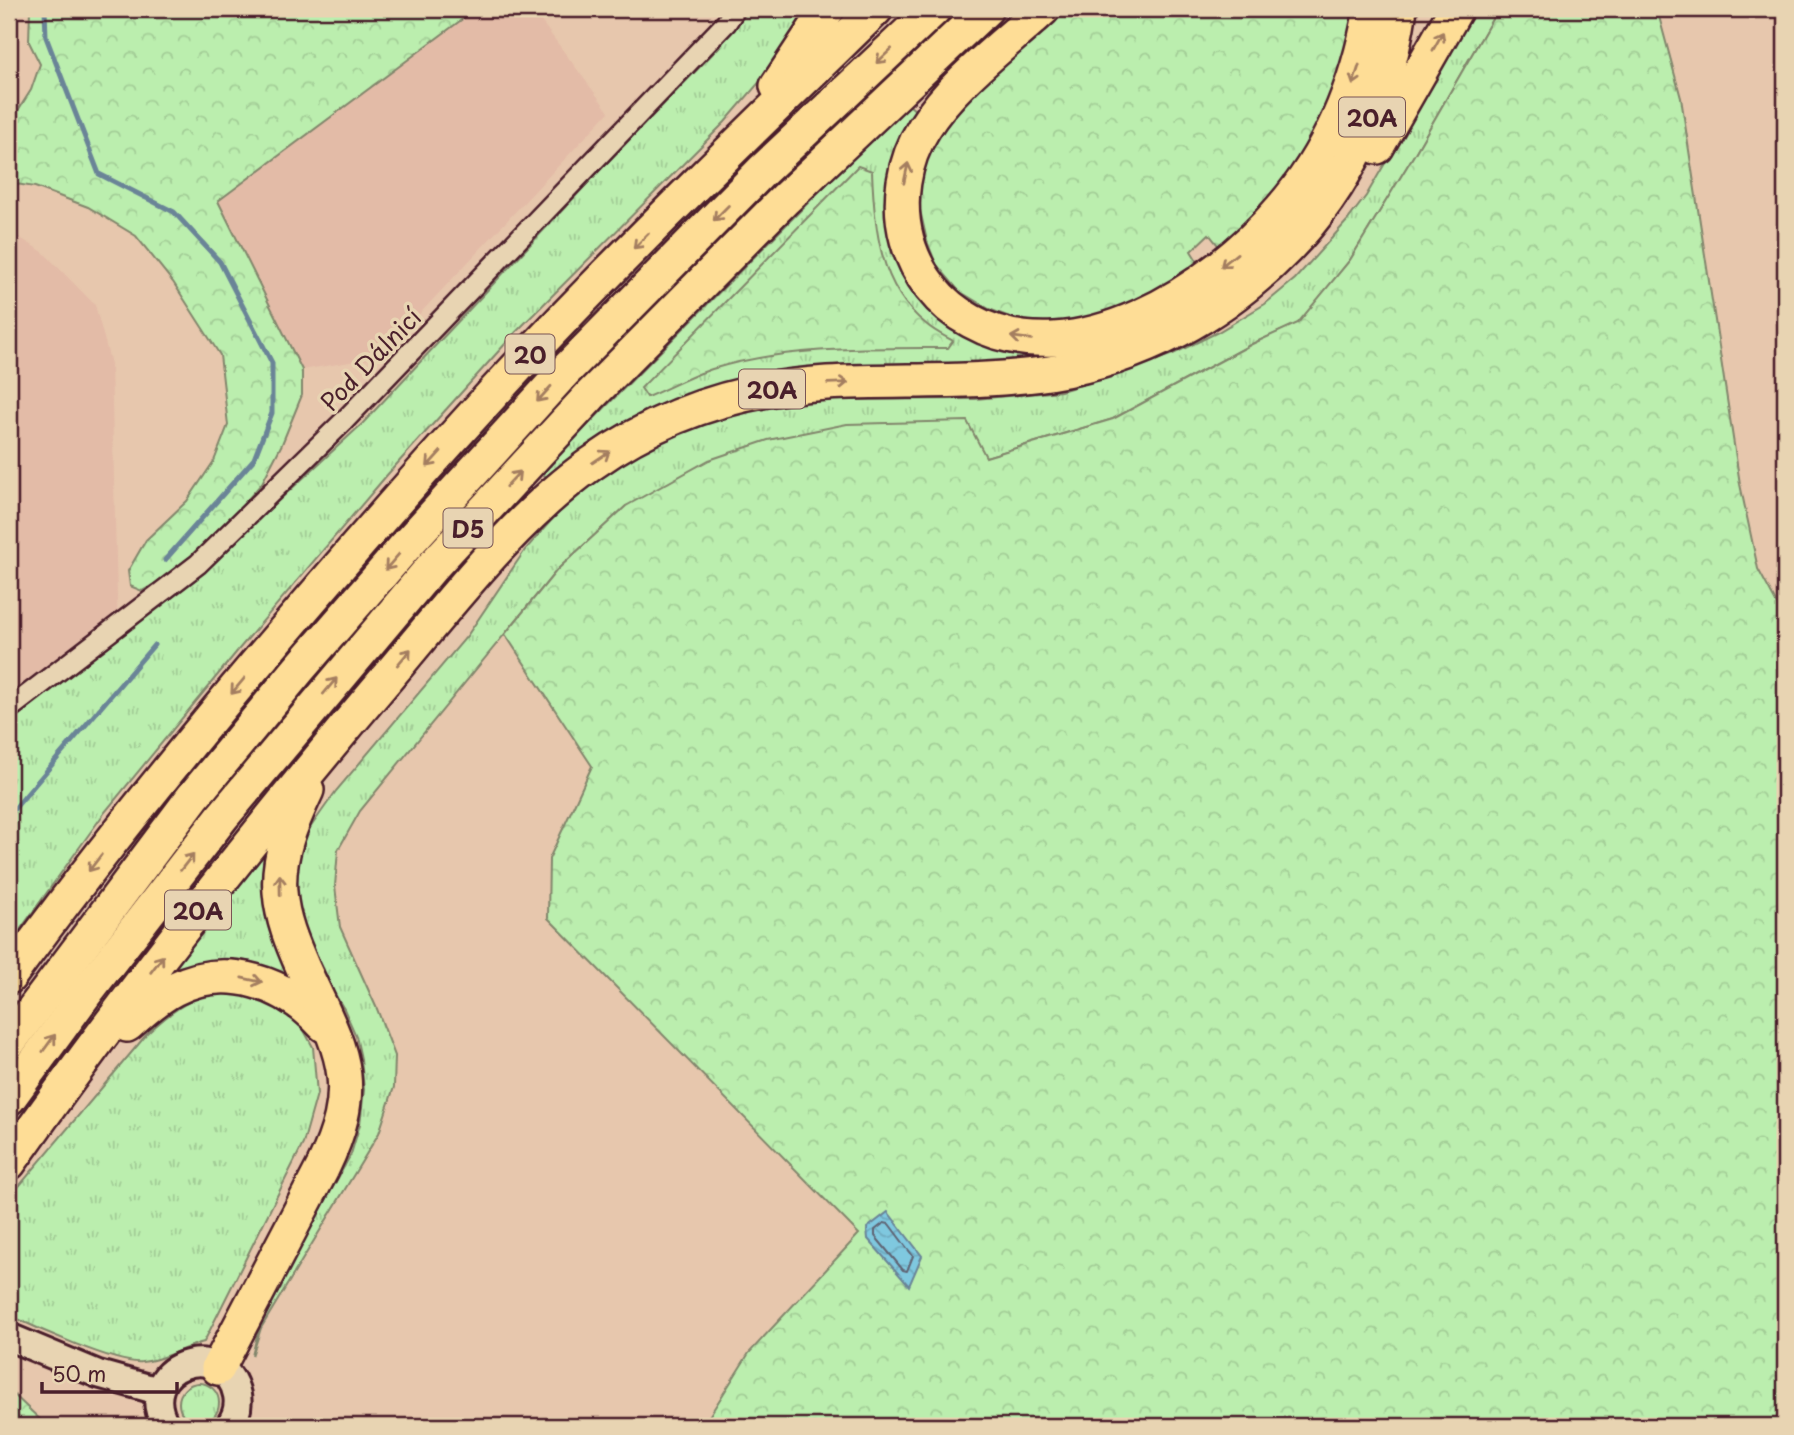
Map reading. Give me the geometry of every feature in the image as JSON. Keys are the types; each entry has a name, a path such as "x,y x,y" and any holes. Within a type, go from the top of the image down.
{"highway":[{"path":"741,140 828,9"},
{"name":"20","path":"9,977 129,819 329,578 421,473 542,342 741,140 876,9"},
{"name":"D5","path":"9,1042 193,797 410,541 592,343 762,171 934,9"},
{"name":"D5","path":"9,1098 85,994 222,817 432,567 590,396 766,218 986,9"},
{"path":"1043,9 963,82 932,116 909,159 902,204 910,251 935,294 962,317 978,326 1003,335 1034,339 1080,335 1109,328 1158,307 1214,272 1262,230 1302,182 1336,124 1359,65 1371,9"},
{"name":"20A","path":"9,1163 71,1076 254,837 463,588 544,502 593,463 644,431 671,418 725,399 778,388 822,384 1020,377 1113,358 1174,333 1228,300 1276,260 1317,215 1349,166 1372,118 1388,72 1400,9"},
{"path":"1317,215 1336,207 1354,183 1388,131 1456,9"},
{"path":"218,1368 322,1169 340,1129 345,1105 345,1083 336,1040 291,942 285,925 280,889 283,852 288,833 329,747"},
{"path":"71,1076 161,996 183,985 206,979 239,978 270,985 301,1003 321,1021 336,1040"}],"main road":[{"path":"9,1337 98,1374 159,1391"},
{"path":"166,1426 157,1404 159,1391 172,1370 195,1362 218,1368 228,1376 235,1387 237,1411 233,1425"}],"street":[{"name":"Pod Dálnicí","path":"9,709 198,564 344,421 726,23 735,9"}],"shaded area":[{"path":"476,9 532,9 609,112 379,357 302,370 217,201"},
{"path":"9,231 43,252 95,305 111,364 118,635 9,723"}],"green space":[{"path":"30,9 476,9 218,201 302,370 302,395 262,483 200,554 142,591 130,586 128,571 146,540 187,501 214,461 228,425 220,355 173,282 136,236 88,207 35,187 9,183 9,111 17,112 31,90 40,64 29,42"},
{"path":"749,9 815,9 775,64 725,122 515,333 387,475 105,812 9,945 9,723 118,635 189,583 362,424 719,47"},
{"path":"1068,9 1356,9 1336,95 1303,156 1261,212 1221,249 1209,234 1191,251 1201,267 1118,311 1070,322 1035,322 1012,318 989,309 959,291 936,264 920,210 921,179 930,147 966,95"},
{"path":"1472,9 1498,9 1350,260 1299,323 1252,344 1113,419 986,457 626,506 557,570 360,811 338,850 335,886 340,927 395,1056 394,1087 379,1133 261,1328 252,1356 261,1319 351,1154 360,1124 364,1090 356,1036 344,1009 310,954 292,916 298,845 336,791 467,636 525,550 556,515 608,471 694,423 800,400 975,399 1061,391 1173,354 1218,332 1265,304 1295,279 1347,221 1366,196"},
{"path":"1498,9 1657,9 1681,98 1740,484 1758,569 1785,619 1785,1426 703,1426 749,1353 859,1234 548,918 549,859 592,766 505,634 557,570 626,506 709,460 768,440 847,424 967,421 986,457 1113,419 1252,344 1298,323 1350,260"},
{"path":"907,103 920,115 907,274 1064,350 1062,357 965,365 815,370 549,480 541,472"},
{"path":"858,166 872,171 878,234 889,274 910,309 929,327 953,341 948,348 829,350 770,356 712,369 647,397 641,388"},
{"path":"260,854 264,858 263,892 267,922 292,980 258,964 230,959 202,964 167,976"},
{"path":"229,987 294,1012 313,1047 317,1094 303,1144 204,1342 158,1359 130,1361 76,1344 9,1315 9,1198 147,1034 185,1004"},
{"path":"199,1383 207,1384 213,1389 218,1395 218,1411 213,1417 207,1422 199,1423 191,1422 185,1417 180,1411 179,1403 180,1395 185,1389 191,1384"},
{"path":"9,1390 47,1426 9,1426"}],"water":[{"path":"888,1212 922,1256 909,1286 868,1239 867,1228"}],"waterway":[{"path":"45,9 46,37 99,174 174,212 220,262 272,363 272,413 254,459 165,560"},
{"path":"9,815 154,645"}]}
